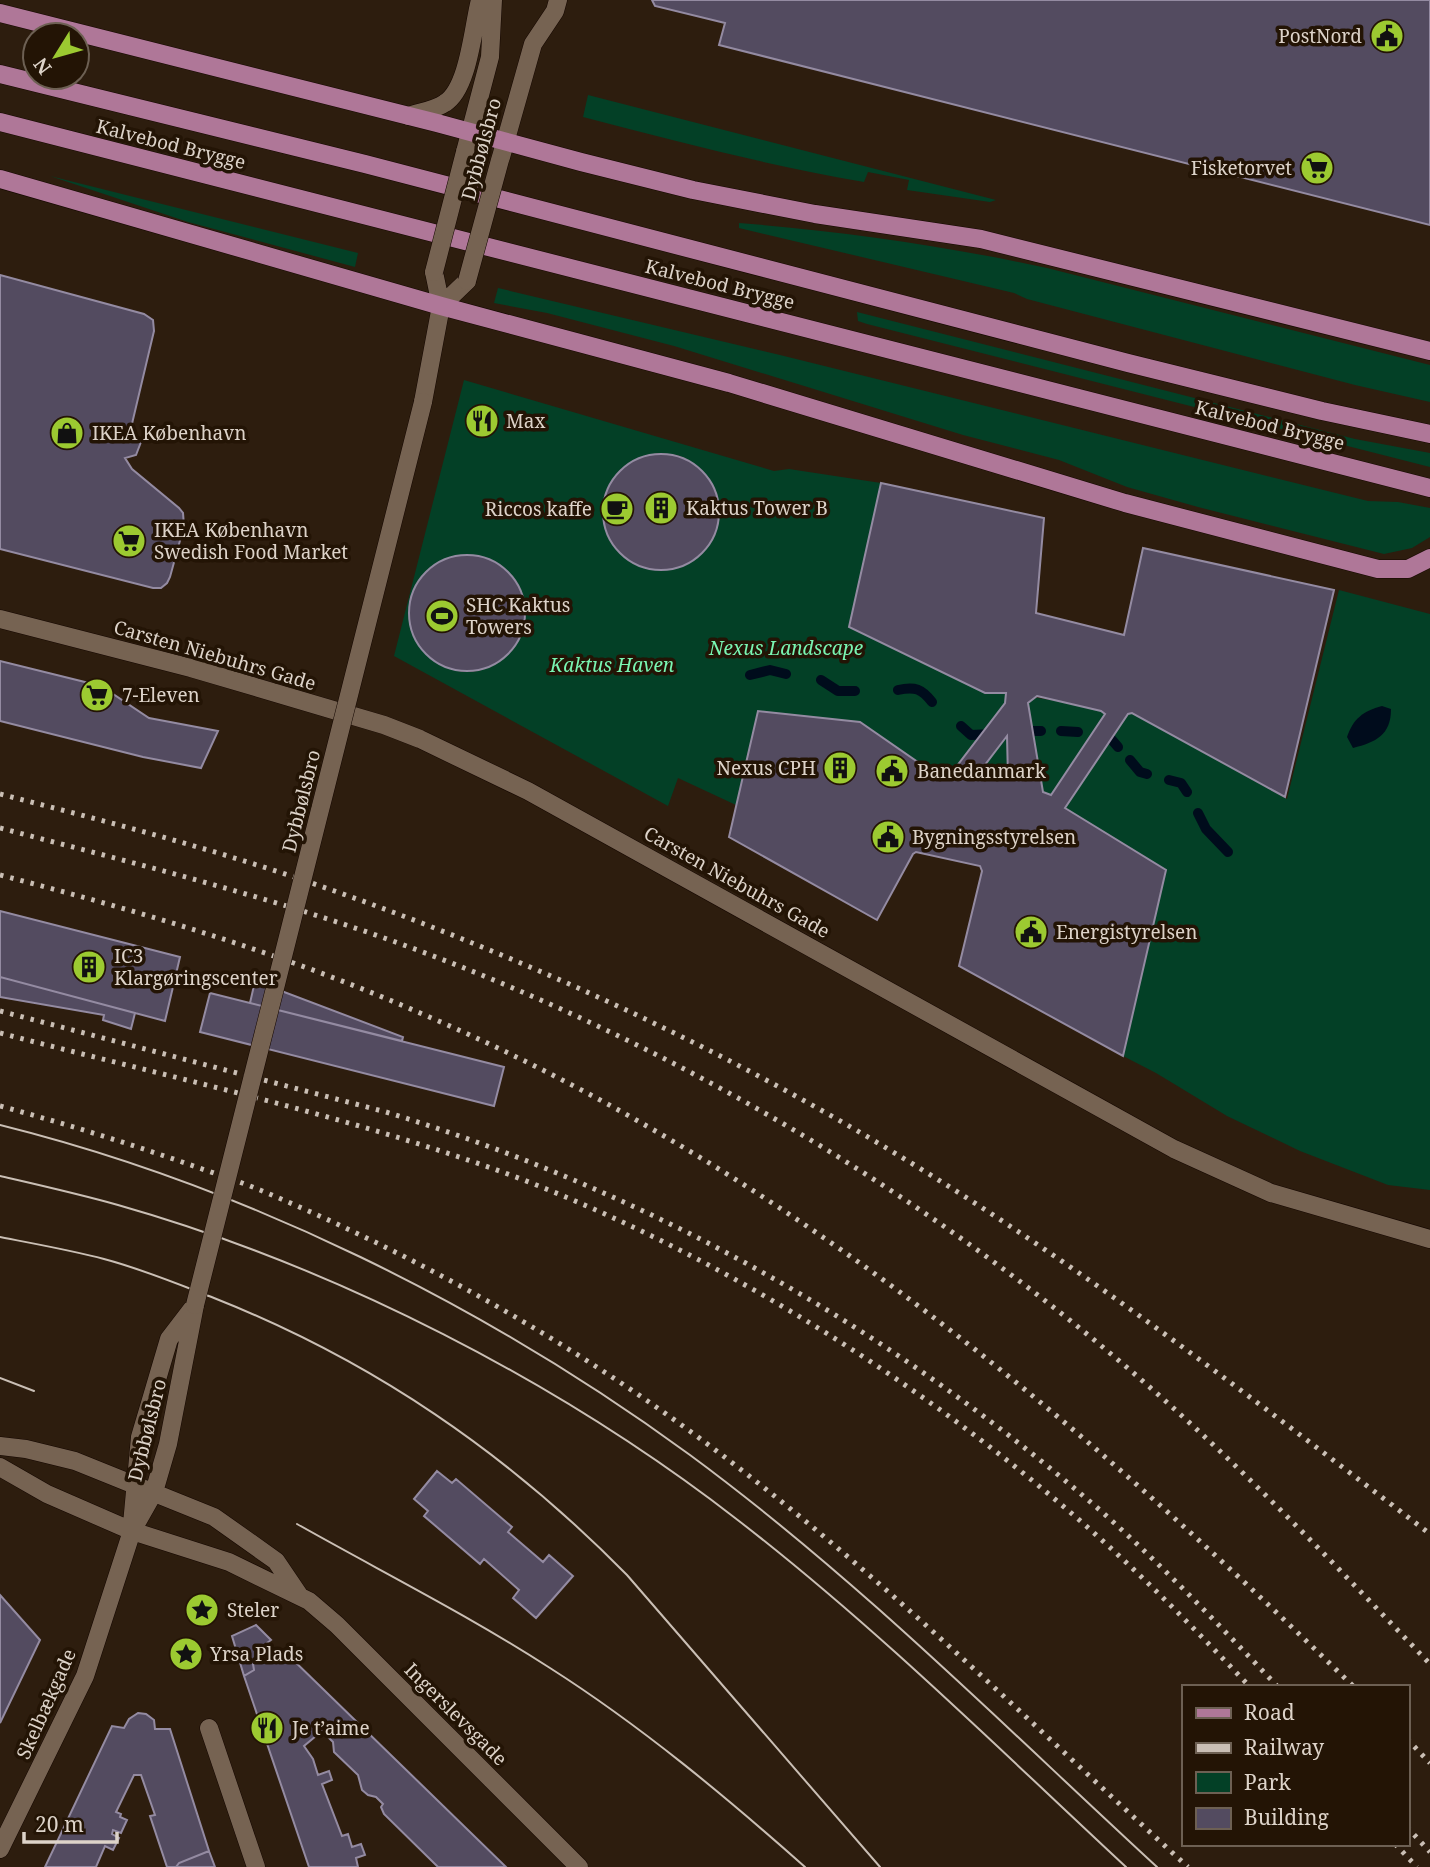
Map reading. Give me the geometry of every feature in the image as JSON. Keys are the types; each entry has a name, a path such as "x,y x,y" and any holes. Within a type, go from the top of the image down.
{"main road":[{"path":"0,13 693,190 816,214 981,239 1430,351"},
{"name":"Kalvebod Brygge","path":"0,74 365,164 1141,366 1322,411 1430,434"},
{"name":"Kalvebod Brygge","path":"0,122 1430,488"},
{"path":"0,179 441,306 729,383 1125,503 1378,569 1408,569 1430,558"}],"street":[{"name":"Dybbølsbro","path":"409,116 446,103 459,86 480,0"},
{"name":"Dybbølsbro","path":"132,1531 155,1492 169,1444 195,1305 423,402 441,306 434,272 490,57 494,0"},
{"name":"Dybbølsbro","path":"441,306 467,281 533,44 555,11 558,0"},
{"name":"Carsten Niebuhrs Gade","path":"0,619 191,668 421,738 528,791 1174,1149 1271,1193 1430,1239"},
{"name":"Dybbølsbro","path":"132,1531 140,1437 169,1339 195,1305"},
{"name":"Ingerslevsgade","path":"0,1446 26,1449 75,1461 214,1517 276,1561 299,1595"},
{"name":"Ingerslevsgade","path":"0,1467 47,1494 132,1531 229,1562 309,1601 337,1625 579,1867"},
{"name":"Skelbækgade","path":"0,1849 85,1676 132,1531"},
{"path":"209,1728 257,1867"}],"green space":[{"path":"588,95 996,200 990,202 907,190 909,180 868,172 864,182 828,176 583,117"},
{"path":"50,176 358,253 355,267 188,222"},
{"path":"739,223 855,235 1009,260 1430,365 1430,402 1355,385 1027,299 1014,293 739,228"},
{"path":"498,288 1368,501 1398,502 1430,508 1430,537 1412,548 1384,554 1198,507 1127,487 1059,460 963,435 674,346 547,313 494,303"},
{"path":"857,312 1355,439 1430,453 1430,467 867,324 858,321"},
{"path":"464,380 774,471 789,469 881,483 1006,693 1132,713 1287,799 1339,590 1430,614 1430,1190 1388,1185 1300,1151 1227,1116 1123,1056 1008,778 925,767 860,722 758,711 736,805 678,778 668,806 394,656","holes":["658,453 680,456 699,468 713,486 719,507 716,530 704,551 684,564 658,570 635,564 617,550 606,530 603,507 610,484 627,465","464,555 498,566 517,585 524,608 520,632 508,653 489,667 465,672 438,663 427,655 416,640 410,621 412,594 426,573 436,565"]}],"water":[{"path":"1382,706 1391,709 1385,731 1375,740 1353,748 1347,737 1352,725 1364,713"}],"building":[{"name":"Fisketorvet","path":"652,0 1430,0 1430,225 719,45 725,23 655,6"},
{"name":"IKEA København","path":"0,275 144,314 153,320 154,331 131,428 141,442 136,455 125,458 132,469 183,513 184,526 170,577 161,588 0,549"},
{"name":"Kaktus Tower B","path":"661,454 683,459 702,471 714,490 719,512 714,534 702,553 683,565 661,570 639,565 620,553 608,534 603,512 608,490 620,471 639,459"},
{"name":"Nexus CPH","path":"881,483 1044,518 1036,613 1124,635 1143,548 1334,590 1285,797 1132,713 1128,714 1065,808 1166,870 1123,1056 959,966 982,871 980,866 916,852 877,920 729,837 758,711 860,722 925,767 953,771 1005,703 1006,693 985,693 849,627","holes":["1037,696 1105,714 1051,795 1043,792 1028,703","1007,736 1008,778 978,774"]},
{"path":"467,555 489,560 508,572 520,591 525,613 520,635 508,654 489,666 467,671 445,666 426,654 414,635 409,613 414,591 426,572 445,560"},
{"path":"0,661 101,686 149,718 218,731 201,768 143,757 0,721"},
{"name":"IC3 Klargøringscenter","path":"0,911 180,957 165,1021 0,977"},
{"path":"0,977 135,1013 131,1029 103,1020 104,1015 0,997"},
{"path":"255,981 403,1037 402,1041 250,1003"},
{"path":"210,993 504,1067 494,1106 200,1032"},
{"path":"437,1471 452,1483 456,1479 512,1527 508,1532 543,1562 549,1555 573,1576 536,1618 513,1598 519,1590 484,1559 480,1564 424,1516 428,1511 414,1499"},
{"path":"0,1595 40,1640 0,1723"},
{"path":"256,1625 271,1640 267,1643 265,1655 253,1664 254,1670 244,1676 232,1636"},
{"path":"269,1653 277,1658 286,1653 506,1867 438,1867 384,1814 381,1807 383,1804 362,1790 358,1775 334,1752 333,1742 322,1731 304,1746 313,1759 318,1775 329,1771 332,1780 322,1784 342,1836 348,1834 352,1847 361,1844 365,1855 356,1858 358,1867 309,1867 244,1676 254,1670 253,1664 256,1660"},
{"path":"138,1713 146,1714 154,1720 155,1729 170,1729 209,1851 179,1863 176,1867 167,1867 150,1816 155,1815 141,1775 134,1775 116,1812 127,1820 121,1833 113,1830 112,1834 119,1838 113,1850 105,1846 96,1867 45,1867 112,1726 124,1728 129,1719"},
{"path":"209,1851 215,1867 176,1867 179,1863"}],"waterway":[{"path":"750,675 770,670 786,674"},
{"path":"821,680 838,691 855,691"},
{"path":"898,690 918,690 932,702"},
{"path":"961,726 971,735 992,734"},
{"path":"1020,731 1041,731"},
{"path":"1061,731 1078,732"},
{"path":"1101,737 1112,740 1118,747"},
{"path":"1130,760 1140,772 1147,774"},
{"path":"1169,780 1181,783 1187,792"},
{"path":"1198,813 1206,829 1228,852"}],"tram line":[{"path":"0,1125 92,1151 182,1181 272,1217 447,1301 531,1349 612,1401 752,1502 871,1602 1157,1867"},
{"path":"0,1176 118,1205 282,1261 443,1334 521,1376 597,1422 670,1470 790,1561 936,1689 1126,1867"},
{"path":"0,1237 132,1267 272,1323 383,1381 486,1450 534,1489 627,1575 880,1867"},
{"path":"0,1378 34,1391"},
{"path":"297,1524 488,1630 584,1690 682,1763 805,1867"}],"railway":[{"path":"0,794 219,853 370,904 526,965 753,1073 898,1155 1036,1243 1169,1337 1430,1534"},
{"path":"0,828 276,903 367,932 473,972 578,1017 681,1068 782,1123 880,1183 975,1248 1066,1317 1153,1390 1225,1456 1430,1664"},
{"path":"0,875 213,936 369,992 553,1075 679,1145 801,1222 918,1306 1031,1395 1249,1586 1352,1685"},
{"path":"0,1011 386,1112 485,1145 581,1183 674,1226 765,1274 853,1326 939,1384 1022,1446 1148,1554 1276,1685"},
{"path":"0,1033 310,1112 494,1169 573,1200 652,1236 729,1276 806,1320 880,1368 1020,1471 1128,1564 1248,1685"},
{"path":"0,1106 185,1163 251,1186 320,1216 495,1305 607,1374 714,1449 837,1548 956,1652 1188,1867"},
{"path":"1409,1741 1430,1763"},
{"path":"1409,1829 1430,1852"},
{"path":"1397,1846 1417,1867"}],"place":[{"name":"PostNord","path":"1387,36"},
{"name":"Fisketorvet","path":"1317,168"},
{"name":"Max","path":"482,421"},
{"name":"IKEA København","path":"67,433"},
{"name":"Kaktus Tower B","path":"661,508"},
{"name":"Riccos kaffe","path":"617,509"},
{"name":"IKEA København Swedish Food Market","path":"129,541"},
{"name":"SHC Kaktus Towers","path":"442,616"},
{"name":"7-Eleven","path":"97,695"},
{"name":"Nexus CPH","path":"840,768"},
{"name":"Banedanmark","path":"892,771"},
{"name":"Bygningsstyrelsen","path":"888,837"},
{"name":"Energistyrelsen","path":"1031,932"},
{"name":"IC3 Klargøringscenter","path":"89,967"},
{"name":"Steler","path":"202,1610"},
{"name":"Yrsa Plads","path":"186,1654"},
{"name":"Je t’aime","path":"267,1728"}],"park label":[{"name":"Nexus Landscape","path":"786,648"},
{"name":"Kaktus Haven","path":"612,665"}]}
